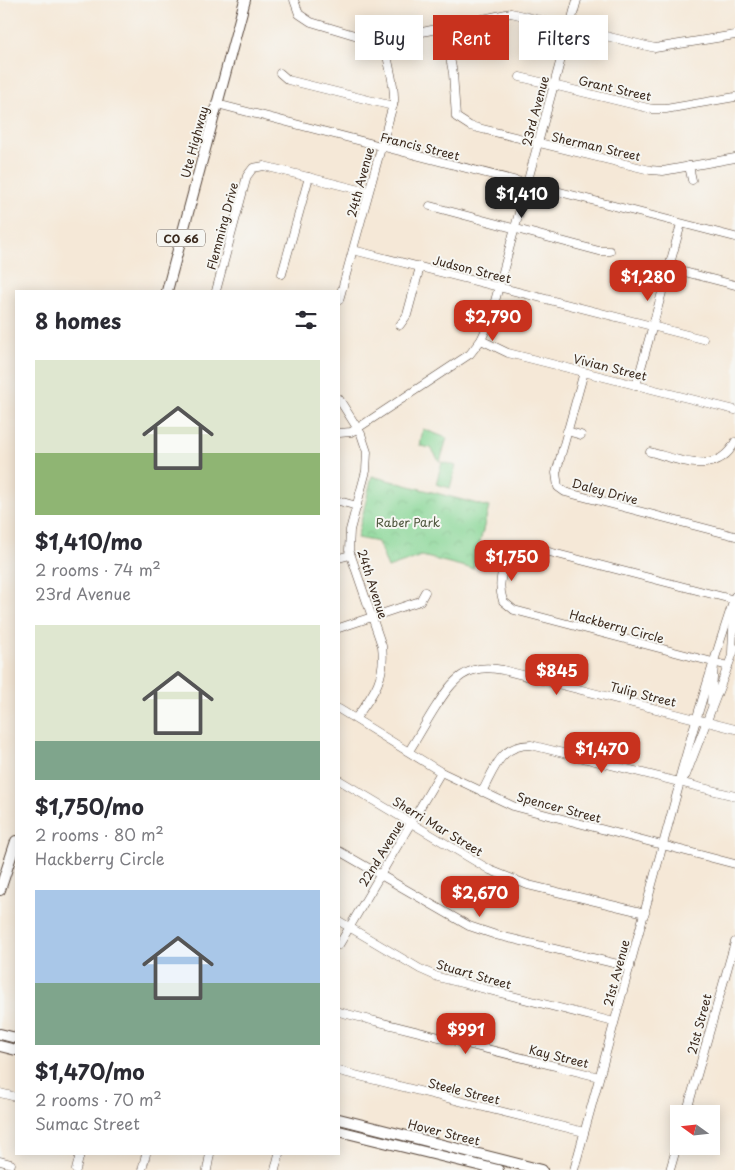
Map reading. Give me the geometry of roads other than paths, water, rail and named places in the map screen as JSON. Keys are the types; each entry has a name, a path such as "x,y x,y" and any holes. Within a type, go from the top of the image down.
{"main road":[{"name":"Ute Highway","path":"167,290 245,0"},
{"path":"0,890 15,844"},
{"path":"0,1034 15,1038"},
{"path":"0,1046 15,1050"},
{"name":"Hover Street","path":"340,1119 542,1170"},
{"name":"Hover Street","path":"340,1131 498,1170"}],"street":[{"path":"294,0 299,14 311,22 355,35"},
{"name":"23rd Avenue","path":"573,15 577,0"},
{"path":"498,15 511,12 523,15"},
{"path":"608,36 655,48 735,35"},
{"name":"24th Avenue","path":"340,296 393,106 395,88 387,60"},
{"name":"Sherman Street","path":"450,60 456,117 470,126 650,170 663,171 735,158"},
{"name":"23rd Avenue","path":"358,428 462,360 481,340 489,323 561,60"},
{"path":"280,73 288,80 393,106"},
{"name":"Grant Street","path":"520,77 659,110 735,97"},
{"name":"Francis Street","path":"217,104 381,148 735,237"},
{"name":"Flemming Drive","path":"216,290 247,176 252,164 368,192"},
{"path":"689,166 692,180"},
{"path":"282,274 309,177"},
{"path":"430,206 514,229 610,251"},
{"path":"636,386 681,224"},
{"name":"Judson Street","path":"353,250 702,339"},
{"path":"400,325 407,315 420,267"},
{"path":"669,268 735,285"},
{"name":"Vivian Street","path":"481,340 508,353 735,410"},
{"name":"Daley Drive","path":"584,372 556,473 555,488 735,536"},
{"name":"24th Avenue","path":"340,401 358,428 365,444 367,462 349,541 350,555 382,646 382,672 379,684 356,718"},
{"path":"340,434 351,432 358,428"},
{"path":"567,432 581,435"},
{"path":"650,452 695,464 710,464 726,456 735,442"},
{"path":"726,456 733,463"},
{"path":"340,501 357,506"},
{"name":"Hackberry Circle","path":"729,663 712,662 514,610 500,602 500,586 506,561 514,548 530,547 735,599"},
{"path":"340,558 350,555"},
{"path":"340,628 420,601 426,592"},
{"path":"729,663 734,640 735,599"},
{"name":"21st Avenue","path":"680,782 686,775 695,747 702,721 704,690 735,599"},
{"name":"21st Avenue","path":"574,1170 680,782 680,776 702,721 710,712 735,648"},
{"path":"710,712 714,669 712,662"},
{"name":"Tulip Street","path":"409,751 450,684 466,672 481,668 503,670 735,729"},
{"name":"Spencer Street","path":"340,710 442,772 513,806 540,815 735,864"},
{"path":"482,792 502,756 507,750 521,745 539,746 735,796"},
{"name":"22nd Avenue","path":"340,943 442,772"},
{"name":"Sherri Mar Street","path":"340,781 490,870 512,879 644,913"},
{"path":"340,852 453,918 485,932 630,967"},
{"name":"Stuart Street","path":"340,922 420,969 438,977 614,1022"},
{"name":"21st Street","path":"689,1105 735,942"},
{"name":"Kay Street","path":"340,1012 599,1078"},
{"name":"Steele Street","path":"340,1071 584,1132"},
{"path":"0,1093 15,1097"},
{"path":"76,1170 80,1155"},
{"path":"142,1170 146,1155"},
{"path":"207,1170 210,1155"},
{"path":"275,1170 279,1155"},
{"path":"670,1170 674,1155"},
{"path":"0,1161 11,1164"}],"park label":[{"name":"Raber Park","path":"408,522"}]}
